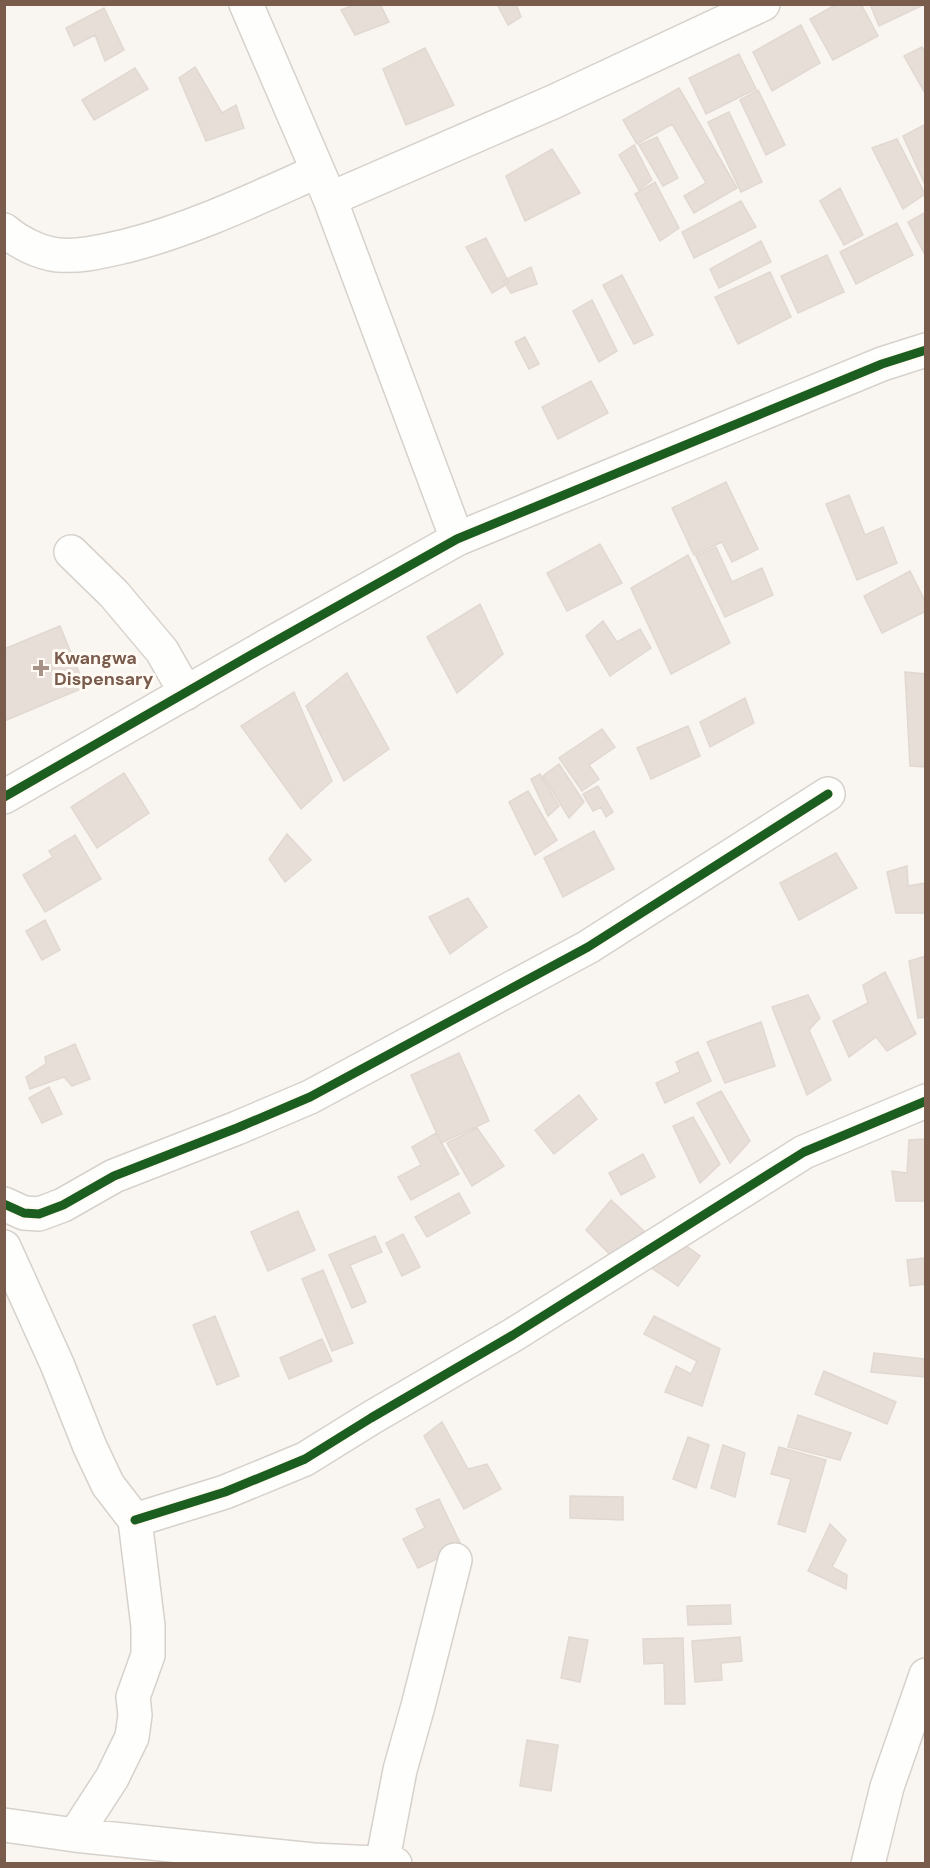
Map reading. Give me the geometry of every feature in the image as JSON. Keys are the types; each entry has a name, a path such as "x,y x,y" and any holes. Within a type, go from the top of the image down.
{"street":[{"path":"246,4 324,185 457,539"},
{"path":"4,230 27,245 57,255 103,251 163,236 212,217 324,185 553,102 763,4"},
{"path":"4,797 457,539 882,364 926,350"},
{"path":"71,552 114,594 162,651 186,693"},
{"path":"4,1204 24,1213 39,1214 63,1205 114,1176 310,1097 588,947 828,794"},
{"path":"135,1520 225,1492 305,1459 513,1335 804,1152 926,1101"},
{"path":"4,1247 108,1485 135,1520 148,1626 148,1655 133,1697 135,1715 132,1737 112,1778 75,1835"},
{"path":"4,1825 75,1835 313,1860 386,1863 400,1770 455,1560"},
{"path":"868,1863 887,1786 926,1675"}],"building":[{"path":"356,4 380,4 389,22 355,35 341,10"},
{"path":"497,4 516,4 521,17 508,25"},
{"path":"837,4 861,4 878,36 833,60 810,19"},
{"path":"870,4 925,4 879,26"},
{"path":"104,8 124,50 105,61 95,35 74,46 66,28"},
{"path":"801,25 820,63 772,91 753,52"},
{"path":"922,47 926,54 926,95 904,56"},
{"path":"425,48 454,105 406,125 383,69"},
{"path":"739,54 756,89 706,114 689,78"},
{"path":"195,67 222,113 236,105 244,128 206,141 179,78"},
{"path":"135,68 148,89 94,120 82,100"},
{"path":"679,88 737,188 694,213 684,196 706,183 672,124 637,144 623,120"},
{"path":"758,90 785,145 766,155 740,100"},
{"path":"729,112 762,182 741,192 708,122"},
{"path":"926,124 926,187 903,136"},
{"path":"657,137 678,178 663,186 639,145"},
{"path":"897,139 925,194 903,209 872,148"},
{"path":"634,145 652,180 639,190 619,155"},
{"path":"552,149 580,193 525,221 506,176"},
{"path":"655,182 679,228 660,241 635,194"},
{"path":"840,188 863,235 844,245 820,201"},
{"path":"741,201 756,227 694,258 682,232"},
{"path":"926,212 926,257 908,222"},
{"path":"897,223 913,255 856,284 840,252"},
{"path":"486,238 509,283 492,293 466,247"},
{"path":"761,241 771,262 719,288 710,269"},
{"path":"827,255 844,292 798,313 781,276"},
{"path":"531,267 537,284 511,293 503,281"},
{"path":"770,272 791,317 738,344 715,297"},
{"path":"622,275 653,335 634,344 603,285"},
{"path":"592,300 617,351 599,362 573,311"},
{"path":"525,337 539,364 529,369 515,342"},
{"path":"591,381 608,413 558,439 542,407"},
{"path":"726,482 758,549 732,562 722,542 694,555 672,508"},
{"path":"849,495 865,535 883,527 897,563 857,580 826,504"},
{"path":"600,544 622,583 567,611 547,573"},
{"path":"716,547 732,582 762,568 773,595 725,617 696,556"},
{"path":"688,555 730,643 671,674 631,588"},
{"path":"910,571 926,603 926,611 882,633 864,596"},
{"path":"480,604 503,654 457,693 427,637"},
{"path":"603,621 617,642 640,629 651,648 610,676 586,636"},
{"name":"Kwangwa Dispensary","path":"60,626 85,687 4,721 4,649"},
{"path":"905,672 926,674 926,767 910,766"},
{"path":"347,673 389,749 344,781 306,706"},
{"path":"294,692 332,781 301,809 241,726"},
{"path":"745,698 754,723 710,747 700,722"},
{"path":"688,726 700,756 651,779 637,748"},
{"path":"602,729 615,747 589,765 599,779 582,791 559,758"},
{"path":"559,764 584,802 569,818 543,776"},
{"path":"124,773 149,813 97,848 71,807"},
{"path":"540,774 559,806 548,816 531,779"},
{"path":"598,786 613,812 606,817 601,807 593,811 583,794"},
{"path":"528,791 557,840 535,855 509,802"},
{"path":"594,831 614,869 563,897 544,858"},
{"path":"287,834 311,860 285,882 269,859"},
{"path":"75,835 101,879 45,912 23,875 53,857 49,851"},
{"path":"836,853 857,888 799,920 780,883"},
{"path":"907,866 908,886 926,883 926,913 896,913 887,872"},
{"path":"468,898 487,927 450,954 429,917"},
{"path":"45,920 60,950 42,960 26,931"},
{"path":"926,956 926,1017 918,1018 909,961"},
{"path":"885,972 916,1034 887,1051 876,1037 849,1057 833,1021 868,1003 863,985"},
{"path":"808,995 820,1018 809,1030 831,1080 807,1095 772,1007"},
{"path":"761,1022 775,1066 725,1083 707,1042"},
{"path":"75,1044 90,1079 72,1086 64,1077 30,1089 26,1077 46,1064 45,1057"},
{"path":"698,1052 711,1081 665,1103 656,1083 680,1072 676,1062"},
{"path":"459,1053 489,1121 441,1143 411,1075"},
{"path":"49,1087 62,1114 42,1123 29,1098"},
{"path":"721,1091 750,1141 730,1163 697,1103"},
{"path":"579,1095 597,1119 554,1154 535,1130"},
{"path":"693,1117 720,1164 700,1183 673,1126"},
{"path":"477,1128 504,1166 472,1186 447,1143"},
{"path":"436,1133 459,1174 411,1200 398,1177 421,1165 412,1147"},
{"path":"926,1139 926,1201 896,1201 892,1171 907,1173 909,1140"},
{"path":"643,1154 655,1177 621,1195 609,1173"},
{"path":"459,1193 470,1213 427,1237 415,1217"},
{"path":"611,1200 644,1231 615,1260 586,1230"},
{"path":"298,1211 315,1250 268,1271 251,1232"},
{"path":"403,1234 420,1267 402,1276 386,1243"},
{"path":"375,1236 382,1252 350,1265 366,1302 352,1308 329,1255"},
{"path":"674,1237 700,1256 678,1286 647,1265"},
{"path":"926,1258 926,1284 910,1286 907,1260"},
{"path":"323,1270 353,1343 332,1351 302,1279"},
{"path":"215,1316 239,1376 217,1385 193,1325"},
{"path":"654,1316 720,1349 702,1406 665,1392 676,1366 691,1374 697,1361 644,1334"},
{"path":"322,1339 332,1361 289,1379 280,1358"},
{"path":"874,1353 924,1359 925,1377 871,1372"},
{"path":"824,1371 896,1402 887,1424 815,1394"},
{"path":"798,1415 851,1433 840,1460 788,1447"},
{"path":"442,1422 468,1469 487,1464 501,1489 464,1509 424,1436"},
{"path":"688,1437 709,1445 696,1488 673,1479"},
{"path":"723,1445 745,1453 735,1497 711,1488"},
{"path":"779,1447 826,1460 805,1532 778,1524 791,1479 771,1474"},
{"path":"570,1496 623,1497 623,1520 570,1518"},
{"path":"439,1499 462,1547 418,1568 403,1539 425,1528 416,1509"},
{"path":"830,1524 846,1540 832,1567 847,1575 846,1589 808,1571"},
{"path":"730,1605 731,1624 688,1625 687,1606"},
{"path":"569,1637 588,1640 580,1682 561,1678"},
{"path":"740,1637 742,1661 721,1663 722,1680 695,1682 692,1641"},
{"path":"683,1638 685,1704 665,1704 664,1663 644,1664 643,1639"},
{"path":"527,1740 558,1745 551,1791 520,1786"}],"cycle path":[{"path":"4,797 457,539 882,364 926,350"},
{"path":"4,1204 24,1213 39,1214 63,1205 114,1176 310,1097 588,947 828,794"},
{"path":"135,1520 225,1492 305,1459 513,1335 804,1152 926,1101"}],"place":[{"name":"Kwangwa Dispensary","path":"41,668"}]}
